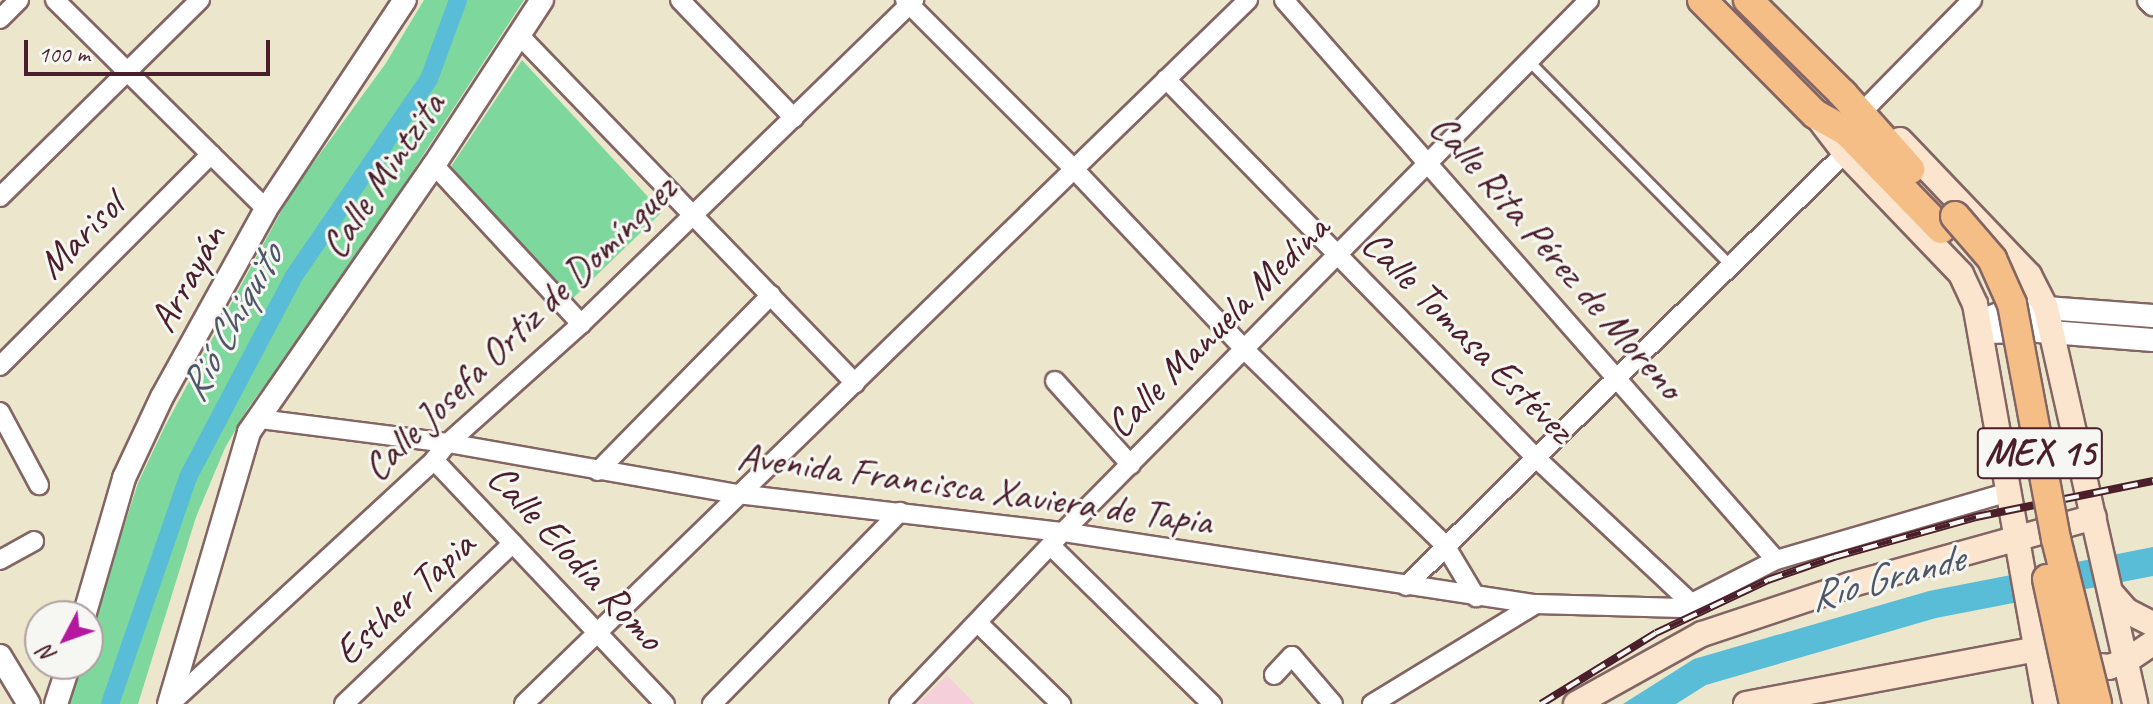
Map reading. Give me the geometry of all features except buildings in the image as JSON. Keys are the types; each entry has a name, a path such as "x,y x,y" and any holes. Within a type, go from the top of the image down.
{"main road":[{"name":"MEX 15","path":"1702,0 1815,114 1847,132 1992,259 2012,304 2056,539 2097,704"},
{"name":"MEX 15","path":"1748,0 1855,100 1948,223 1975,267 1994,309 2074,704"},
{"path":"1855,100 2008,251 2029,275 2046,308 2135,704"},
{"path":"1815,114 1845,153 1961,274 1975,304 2046,704"},
{"path":"1576,704 1702,634 1849,585 2096,528"},
{"path":"2112,594 2127,611 2153,624"},
{"path":"1746,704 1765,698 1828,697 2036,649 2071,663 2109,667 2126,661 2153,643"}],"street":[{"path":"0,19 19,0"},
{"path":"55,0 266,209"},
{"path":"0,197 200,0"},
{"name":"Arrayán","path":"89,600 124,478 162,397 266,209 405,0"},
{"name":"Calle Mintzita","path":"170,704 249,432 434,165 542,0"},
{"path":"680,0 794,118"},
{"path":"524,704 1248,0"},
{"name":"Calle Rita Pérez de Moreno","path":"1284,0 1776,560"},
{"name":"Calle Manuela Medina","path":"899,704 979,624 1057,539 1589,0"},
{"path":"1855,100 1972,0"},
{"path":"909,1 1244,349 1445,545 1476,597"},
{"name":"Calle Josefa Ortiz de Domínguez","path":"170,704 434,460 448,443 581,324 794,118 909,1"},
{"path":"519,35 855,383"},
{"name":"Calle Tomasa Estévez","path":"1166,79 1535,457 1687,605"},
{"path":"1406,586 1845,153"},
{"name":"Marisol","path":"0,366 211,154"},
{"path":"434,165 581,324"},
{"path":"598,471 771,295"},
{"path":"1979,327 2001,313 2046,308 2153,316"},
{"path":"1979,327 2153,340"},
{"path":"1055,381 1131,465"},
{"path":"0,412 39,485"},
{"name":"Avenida Francisca Xaviera de Tapia","path":"260,419 448,443 738,494 900,512 1057,539 1476,597 1536,604 1687,605"},
{"name":"Calle Elodia Romo","path":"434,460 665,704"},
{"path":"1687,605 1776,560 2008,492"},
{"path":"712,704 900,512"},
{"path":"1057,539 1212,704"},
{"path":"0,560 34,541"},
{"name":"Esther Tapia","path":"344,704 513,543"},
{"path":"1372,704 1536,604"},
{"path":"979,624 1061,704"},
{"path":"0,656 29,704"},
{"path":"1274,675 1292,656 1333,704"},
{"path":"56,704 64,680"}],"lane":[{"path":"1529,61 1730,265"}],"shaded area":[{"path":"947,675 975,704 917,704"}],"green space":[{"path":"424,0 524,0 343,278 248,408 225,448 196,517 138,704 66,704 74,680 104,680 104,600 100,600 138,483 164,428 290,195 386,63"},
{"path":"522,60 662,212 570,301 448,171"}],"water":[{"path":"2153,547 2153,576 1936,618 1706,685 1676,704 1623,704 1694,659 1929,591"}],"waterway":[{"name":"Rió Chiquito","path":"110,704 188,477 294,276 429,79 458,0"}],"railway":[{"path":"1541,704 1656,633 1768,580 1834,557 1976,517 2153,481"}],"water label":[{"name":"Río Grande","path":"1886,578"}]}
